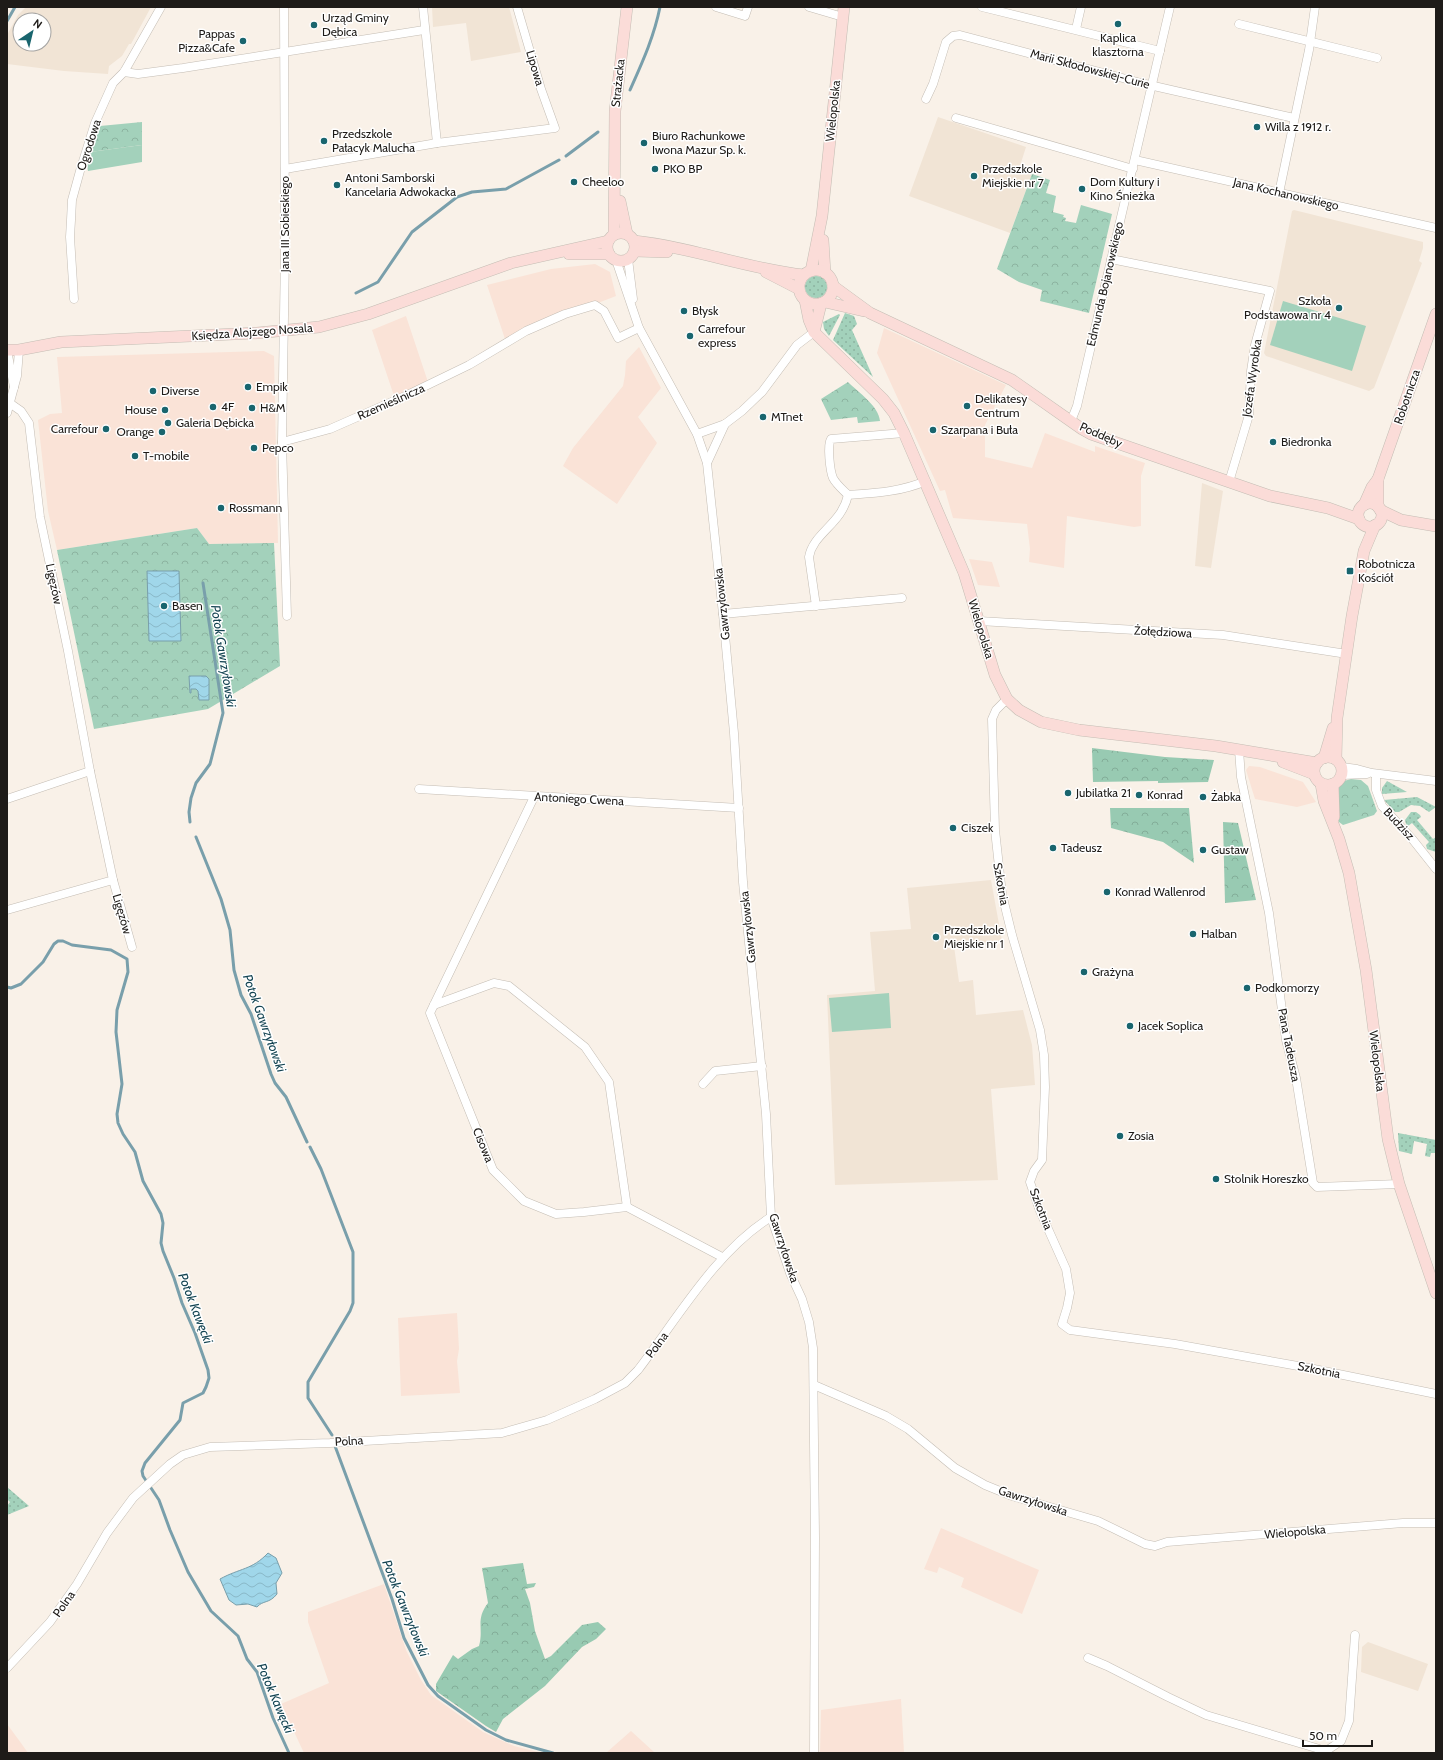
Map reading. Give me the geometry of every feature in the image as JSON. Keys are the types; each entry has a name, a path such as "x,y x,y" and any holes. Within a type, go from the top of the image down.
{"street":[{"name":"Ogrodowa","path":"74,299 70,237 72,200 95,123 113,83 124,72 161,7"},
{"name":"Jana III Sobieskiego","path":"282,442 285,169 284,7"},
{"path":"285,169 437,143 424,30 423,7"},
{"name":"Lipowa","path":"437,143 555,128 541,90 517,7"},
{"name":"Strażacka","path":"611,238 615,105 627,7"},
{"path":"716,7 745,16 748,7"},
{"path":"809,7 844,12"},
{"path":"982,7 1160,51"},
{"path":"1076,29 1081,7"},
{"name":"Edmunda Bojanowskiego","path":"1072,421 1077,406 1170,7"},
{"path":"1278,193 1309,50 1309,41 1315,7"},
{"name":"Wielopolska","path":"808,273 822,216 844,12"},
{"path":"1239,24 1377,58"},
{"path":"124,72 138,74 183,68 424,30"},
{"name":"Marii Skłodowskiej-Curie","path":"926,99 933,84 946,42 952,36 960,35 1152,85 1294,118"},
{"path":"956,118 1133,169"},
{"name":"Strażacka","path":"614,158 622,216 631,246 635,317"},
{"name":"Jana Kochanowskiego","path":"1135,160 1436,228"},
{"name":"Wielopolska","path":"822,216 825,273"},
{"path":"631,246 624,261 612,257 607,250 611,238 618,233 631,246 706,254 760,268 808,273 821,271 831,278 833,286 831,295 823,303 814,332 797,345 762,392 725,424 697,434"},
{"name":"Księdza Alojzego Nosala","path":"7,350 19,350 61,342 284,332 319,327 368,314 511,263 611,238"},
{"name":"Księdza Alojzego Nosala","path":"546,255 612,257"},
{"name":"Strażacka","path":"612,257 639,328 697,434"},
{"name":"Józefa Wyrobka","path":"1111,260 1270,291 1255,345 1250,371 1249,415 1229,482"},
{"path":"760,268 799,289 805,300 811,304 823,303"},
{"path":"799,289 801,279 808,273"},
{"name":"Poddęby","path":"833,286 870,312 1012,380 1091,434 1270,496 1361,514"},
{"name":"Wielopolska","path":"805,300 809,320 814,332 883,399 894,413 926,481 964,573 995,675 1007,698 1027,715 1053,726 1239,750 1319,765 1330,757 1340,767"},
{"name":"Poddęby","path":"823,303 870,312"},
{"name":"Rzemieślnicza","path":"282,442 330,429 405,396 468,365 526,331 565,314 595,305 604,311 618,338 639,328"},
{"name":"Robotnicza","path":"1361,514 1378,479 1436,314"},
{"path":"7,350 14,387"},
{"path":"7,413 11,404 17,376 19,350"},
{"name":"Ligęzów","path":"11,404 22,412 28,423 39,510 68,651 90,771 113,880 132,947"},
{"path":"707,463 725,424"},
{"path":"848,495 833,478 829,454 829,442 831,439 904,433"},
{"name":"Gawrzyłowska","path":"697,434 707,463 723,614 734,733 743,882 767,1123 771,1217 809,1322 813,1348 815,1537 814,1753"},
{"path":"282,442 287,616"},
{"name":"Robotnicza","path":"1378,479 1379,509"},
{"path":"848,495 890,492 926,481"},
{"path":"816,606 809,556 810,551 814,544 841,514 846,505 848,495"},
{"path":"1361,514 1372,504 1401,520 1436,526"},
{"path":"1364,551 1376,525 1381,518 1379,509"},
{"path":"1361,514 1368,527 1401,520"},
{"path":"1337,718 1340,767 1339,780 1327,784 1319,765 1337,718 1364,551 1361,514"},
{"path":"723,614 902,598"},
{"name":"Żołędziowa","path":"978,621 1223,635 1347,654"},
{"name":"Szkotnia","path":"1007,698 996,710 992,719 997,858 1002,894 1012,935 1040,1030 1044,1055 1045,1087 1042,1160 1034,1171 1030,1182 1040,1211 1068,1275 1070,1293 1062,1324 1070,1330 1175,1344 1309,1368 1436,1394"},
{"name":"Pana Tadeusza","path":"1239,750 1241,777 1269,913 1286,1040 1296,1078 1314,1183 1317,1187 1399,1184"},
{"path":"1340,767 1374,774 1436,781"},
{"path":"7,799 90,771"},
{"name":"Budzisz","path":"1374,774 1376,790 1382,806 1413,840 1436,869"},
{"name":"Wielopolska","path":"1327,784 1324,801 1334,826 1349,874 1366,970 1388,1139 1399,1184 1436,1293"},
{"name":"Antoniego Cwena","path":"419,789 739,808"},
{"name":"Cisowa","path":"534,797 430,1013 493,1170 524,1201 556,1214 627,1207"},
{"name":"Ligęzów","path":"7,910 113,880"},
{"path":"434,1005 494,983 509,986 585,1047 609,1082 627,1207 722,1257"},
{"path":"703,1084 715,1071 762,1066"},
{"name":"Polna","path":"7,1668 50,1622 77,1584 107,1533 141,1489 183,1455 210,1446 468,1436 502,1433 552,1418 612,1392 625,1383 638,1370 722,1257 758,1225 771,1217"},
{"name":"Gawrzyłowska","path":"814,1385 886,1416 908,1429 955,1468 985,1484 1012,1496 1098,1521 1145,1544 1155,1546"},
{"name":"Wielopolska","path":"1155,1546 1167,1542 1403,1523 1436,1524"},
{"path":"1088,1658 1107,1666 1168,1698 1206,1715 1326,1751 1341,1741 1349,1721 1355,1635"}],"shaded area":[{"path":"26,7 151,7 131,44 129,44 122,56 109,66 108,74 64,71 7,64 7,35 12,26 12,52 52,52 52,12 21,12"},
{"path":"432,7 509,7 521,52 471,61 466,23 433,27"},
{"name":"Przedszkole Miejskie nr 7","path":"938,117 1026,147 1019,169 1032,174 1010,233 909,196"},
{"name":"Szkoła Podstawowa nr 4","path":"1294,210 1423,242 1423,248 1419,261 1422,263 1374,388 1369,391 1266,356 1264,353 1292,211"},
{"path":"595,264 610,272 616,296 505,339 487,285 551,269"},
{"path":"406,316 428,382 395,399 372,330"},
{"path":"884,328 1006,385 985,425 985,457 1032,468 1045,433 1095,452 1095,446 1145,463 1141,476 1141,526 1134,527 1067,516 1064,568 1029,562 1030,549 1027,524 953,518 945,490 940,491 877,353"},
{"path":"639,347 661,388 638,417 657,443 617,504 563,466 573,448 623,386 626,361"},
{"path":"264,351 274,356 278,543 209,544 197,528 57,550 48,511 38,420 50,414 62,413 57,357"},
{"path":"1202,483 1223,491 1211,568 1195,566"},
{"path":"969,559 992,562 1000,587 978,585"},
{"path":"1249,766 1260,767 1303,782 1316,802 1297,807 1255,799 1246,770"},
{"path":"991,880 1002,941 954,946 959,982 973,980 976,1015 1023,1010 1032,1045 1035,1085 991,1089 998,1180 835,1185 827,995 875,991 870,932 911,929 907,888"},
{"path":"457,1313 459,1349 457,1361 460,1393 401,1396 398,1318"},
{"path":"941,1528 1039,1570 1022,1614 961,1587 964,1578 939,1567 937,1573 924,1569"},
{"path":"384,1584 406,1650 421,1680 431,1695 483,1732 514,1746 542,1753 304,1753 281,1704 329,1683 308,1622 308,1612"},
{"path":"1368,1642 1428,1664 1418,1691 1361,1672 1362,1647"},
{"path":"901,1699 904,1753 820,1753 821,1710"},
{"path":"7,1724 21,1743 28,1753 7,1753"},
{"path":"631,1731 655,1753 606,1753"}],"green space":[{"path":"142,122 142,145 90,152 100,126"},
{"path":"142,145 142,162 88,171 87,166 90,152"},
{"path":"1032,174 1050,180 1046,193 1056,196 1053,212 1064,215 1063,217 1066,218 1065,221 1076,223 1081,205 1112,214 1089,313 1040,301 1042,290 1019,282 997,269"},
{"path":"816,276 824,279 827,287 824,295 816,298 808,295 805,287 808,279"},
{"path":"1283,301 1366,326 1352,371 1270,345"},
{"path":"845,313 854,316 857,324 852,330 873,377 833,340"},
{"path":"839,314 840,315 829,336 824,329 823,322"},
{"path":"848,382 872,405 879,415 880,421 858,423 857,417 831,420 821,399"},
{"path":"197,528 209,544 274,543 280,666 208,709 94,729 57,550"},
{"path":"1092,748 1165,757 1214,760 1208,782 1093,782"},
{"path":"1351,779 1361,780 1368,786 1377,811 1374,815 1343,825 1339,822 1337,811 1337,788 1344,781"},
{"path":"1387,781 1407,792 1382,794 1382,788"},
{"path":"1417,797 1436,807 1429,812 1420,806 1411,805 1399,812 1395,812 1384,800"},
{"path":"1110,808 1189,808 1194,863 1163,842 1111,828"},
{"path":"1411,812 1416,812 1420,815 1421,817 1417,820 1433,839 1436,837 1436,852 1427,849 1426,845 1429,842 1412,823 1408,826 1406,824 1405,820"},
{"path":"1223,822 1238,823 1256,900 1225,903"},
{"path":"889,993 891,1028 832,1032 829,998"},
{"path":"1398,1133 1436,1140 1436,1153 1431,1153 1430,1157 1425,1156 1427,1144 1414,1141 1412,1154 1399,1151"},
{"path":"7,1487 29,1506 7,1515 7,1506 10,1502 7,1499"},
{"path":"523,1563 527,1584 536,1583 534,1587 525,1589 530,1603 535,1631 545,1659 551,1656 582,1625 598,1622 606,1629 596,1639 582,1647 545,1686 503,1719 496,1732 436,1691 436,1684 453,1655 458,1659 479,1646 482,1614 488,1603 482,1568"}],"water":[{"name":"Basen","path":"147,571 179,571 181,641 149,641"},
{"path":"189,676 206,676 209,679 209,700 199,700 198,691 196,689 191,689 190,693"},
{"path":"268,1553 276,1558 282,1573 276,1583 277,1594 257,1607 248,1604 236,1605 229,1600 220,1579 257,1563"}],"waterway":[{"name":"Potok Kawęcki","path":"7,21 15,7"},
{"name":"Potok Gawrzyłowski","path":"630,90 651,39 660,7"},
{"name":"Potok Gawrzyłowski","path":"566,156 598,132"},
{"name":"Potok Gawrzyłowski","path":"356,293 378,282 412,232 457,197 472,192 506,189 559,160"},
{"name":"Potok Gawrzyłowski","path":"190,822 189,812 191,798 196,783 210,764 223,713 203,583"},
{"name":"Potok Gawrzyłowski","path":"196,837 221,899 230,930 234,970 241,995 251,1014 275,1083 286,1097 307,1142"},
{"name":"Potok Kawęcki","path":"7,987 11,988 21,984 43,962 54,944 58,941 63,941 72,945 111,950 127,959 128,972 117,1010 116,1032 122,1084 117,1114 118,1123 123,1134 135,1152 143,1181 161,1214 163,1223 161,1243 163,1251 182,1303 195,1333 208,1370 209,1378 203,1393 183,1403 180,1420 145,1463 142,1471 143,1476 159,1500 188,1572 211,1611 238,1636 247,1659 257,1672 273,1718 289,1753"},
{"name":"Potok Gawrzyłowski","path":"310,1147 321,1169 353,1252 353,1303 350,1311 308,1382 308,1398 332,1435"},
{"name":"Potok Gawrzyłowski","path":"335,1446 392,1599 404,1638 428,1685 438,1696 486,1730 506,1740 553,1753"}],"place":[{"name":"Kaplica klasztorna","path":"1118,24"},
{"name":"Urząd Gminy Dębica","path":"314,25"},
{"name":"Pappas Pizza&Cafe","path":"243,41"},
{"name":"Willa z 1912 r.","path":"1257,127"},
{"name":"Przedszkole Pałacyk Malucha","path":"324,141"},
{"name":"Biuro Rachunkowe Iwona Mazur Sp. k.","path":"644,143"},
{"name":"PKO BP","path":"655,169"},
{"name":"Przedszkole Miejskie nr 7","path":"974,176"},
{"name":"Cheeloo","path":"574,182"},
{"name":"Antoni Samborski Kancelaria Adwokacka","path":"337,185"},
{"name":"Dom Kultury i Kino Śnieżka","path":"1082,189"},
{"name":"Szkoła Podstawowa nr 4","path":"1339,308"},
{"name":"Błysk","path":"684,311"},
{"name":"Carrefour express","path":"690,336"},
{"name":"Empik","path":"248,387"},
{"name":"Diverse","path":"153,391"},
{"name":"Delikatesy Centrum","path":"967,406"},
{"name":"4F","path":"213,407"},
{"name":"H&M","path":"252,408"},
{"name":"House","path":"165,410"},
{"name":"MTnet","path":"763,417"},
{"name":"Galeria Dębicka","path":"168,423"},
{"name":"Carrefour","path":"106,429"},
{"name":"Szarpana i Buła","path":"933,430"},
{"name":"Orange","path":"162,432"},
{"name":"Biedronka","path":"1273,442"},
{"name":"Pepco","path":"254,448"},
{"name":"T-mobile","path":"135,456"},
{"name":"Rossmann","path":"221,508"},
{"name":"Robotnicza Kościół","path":"1350,571"},
{"name":"Basen","path":"164,606"},
{"name":"Jubilatka 21","path":"1068,793"},
{"name":"Konrad","path":"1139,795"},
{"name":"Żabka","path":"1203,797"},
{"name":"Ciszek","path":"953,828"},
{"name":"Tadeusz","path":"1053,848"},
{"name":"Gustaw","path":"1203,850"},
{"name":"Konrad Wallenrod","path":"1107,892"},
{"name":"Halban","path":"1193,934"},
{"name":"Przedszkole Miejskie nr 1","path":"936,937"},
{"name":"Grażyna","path":"1084,972"},
{"name":"Podkomorzy","path":"1247,988"},
{"name":"Jacek Soplica","path":"1130,1026"},
{"name":"Zosia","path":"1120,1136"},
{"name":"Stolnik Horeszko","path":"1216,1179"}]}
